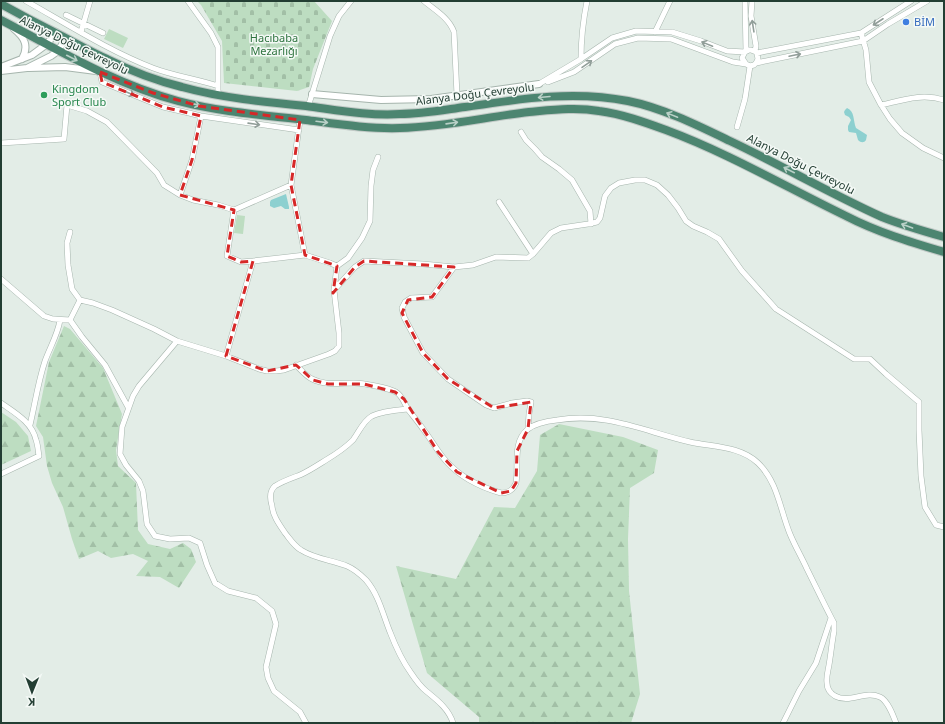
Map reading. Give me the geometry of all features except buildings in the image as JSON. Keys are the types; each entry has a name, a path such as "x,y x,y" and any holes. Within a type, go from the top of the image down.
{"highway":[{"name":"Alanya Doğu Çevreyolu","path":"1,4 108,60 145,75 182,88 218,90 259,101 371,114 430,112 486,103 546,96 597,96 629,101 656,109 714,133 885,218 944,237"},
{"name":"Alanya Doğu Çevreyolu","path":"4,21 58,51 100,72 136,87 176,100 226,111 371,128 427,127 518,113 549,110 599,110 627,116 697,142 846,217 881,232 944,252"}],"street":[{"path":"26,1 116,52 154,68 206,82 218,90"},
{"path":"81,32 90,1"},
{"path":"188,1 211,33 218,47 218,90"},
{"path":"308,107 330,36 340,16 351,1"},
{"path":"424,1 447,20 454,32 457,95"},
{"path":"581,59 583,19 587,1"},
{"path":"655,32 670,1"},
{"path":"738,127 745,99 748,65 742,58 745,51 745,1"},
{"path":"752,1 751,16 758,59 756,63"},
{"path":"539,84 581,59 612,38 636,31 672,32 732,52 751,50 756,52 861,33 911,1"},
{"path":"312,94 381,100 431,99 539,84 574,72 616,44 638,38 671,38 734,62 748,65 863,41 927,1"},
{"path":"66,15 103,33"},
{"path":"4,21 16,30 23,38 25,52 22,59"},
{"path":"1,67 32,55 47,44 56,32"},
{"path":"861,33 866,50 869,82 890,119 902,133 923,148 944,158"},
{"path":"27,68 58,51 66,38"},
{"path":"1,71 27,68 65,68 100,72 102,82 163,106 201,116 299,130"},
{"path":"881,105 917,97 930,96 944,100"},
{"path":"1,143 64,139 67,105 87,111 107,122 157,173 164,185 180,195 193,200 234,210 291,185"},
{"path":"180,195 192,160 201,116"},
{"path":"300,120 291,185 305,255"},
{"path":"521,132 526,140 542,157 559,168 572,180 590,211 591,224"},
{"path":"70,232 67,243 68,264 72,289 80,300 112,310 177,341 226,356 259,369 267,371 284,370 329,354 339,346 334,290 337,266 348,258 362,238 370,221 373,170 378,157"},
{"path":"334,290 355,267 364,261 454,267 473,265 496,257 528,258 551,233 561,228 596,222 600,218 605,196 611,188 619,183 645,180 657,185 668,195 686,221 719,240 742,271 776,309 854,359 870,359 919,402 918,430 921,476 925,506 936,525 944,527"},
{"path":"499,202 533,254"},
{"path":"234,210 228,256 241,262 305,255 337,266"},
{"path":"226,356 253,261"},
{"path":"454,267 432,296 411,298 405,302 402,308 404,317 423,353 448,379 486,405 494,408 512,403 527,401 531,402 528,414 528,429"},
{"path":"1,279 44,316 53,319 70,320"},
{"path":"70,320 80,300"},
{"path":"30,425 44,366 58,330 60,320"},
{"path":"70,320 105,365 128,407"},
{"path":"177,341 139,386 133,396 122,427 120,454 126,465 139,481 143,491 146,524 155,536 170,539 189,538 200,544 207,565 216,583 228,591 256,598 272,611 276,624 266,667 268,678 274,691 300,712 306,723"},
{"path":"296,365 307,376 320,382 328,384 364,384 395,392 404,399 407,409 424,429 438,452 447,462 457,472 469,480 494,492 506,493 514,488 517,477 517,451 519,443 528,429 539,424 558,420 582,418 610,420 690,442 738,451 748,456 765,471 770,480 790,533 834,623 826,679 828,689 833,694 844,699 868,695 879,697 887,703 896,723"},
{"path":"1,403 30,425 34,431 39,456 1,474"},
{"path":"407,409 390,411 371,417 366,421 353,440 339,452 275,487 271,492 272,509 280,526 293,544 300,550 311,556 347,566 366,580 378,598 390,634 407,666 420,685 445,708 452,718 453,723"},
{"path":"783,723 799,691 816,663 831,618"}],"highlighted area":[{"path":"100,72 153,93 199,106 300,120 291,185 305,255 337,266 333,293 355,267 364,261 454,267 432,297 408,300 402,313 423,353 448,379 494,408 531,402 528,429 517,451 516,483 511,491 501,493 457,472 438,452 404,399 395,392 364,384 328,384 313,380 296,365 267,371 226,356 253,261 241,262 227,256 234,210 180,195 192,160 201,116 163,107 102,82"}],"green space":[{"name":"Hacıbaba Mezarlığı","path":"197,1 314,1 332,21 313,69 309,87 297,91 224,83 222,41 201,5"},
{"path":"109,29 128,38 123,48 104,39"},
{"path":"237,215 245,216 243,234 234,233"},
{"path":"64,326 70,329 103,368 122,414 116,450 118,466 136,483 138,530 148,544 170,549 183,543 191,549 196,562 179,588 160,577 136,576 148,561 133,554 111,558 98,551 79,559 63,507 52,483 47,466 43,437 36,426 49,362"},
{"path":"1,412 16,422 28,436 31,451 1,465"},
{"path":"559,424 623,437 658,450 654,473 630,488 628,539 629,591 640,694 631,723 479,723 479,717 427,673 396,566 456,579 494,507 515,508 537,471 540,435"}],"water":[{"path":"847,108 850,109 853,114 856,128 867,135 864,142 858,140 856,133 849,132 848,130 851,120 845,115 844,112"},
{"path":"286,194 289,209 285,209 281,206 274,208 270,206 271,200"}],"place":[{"name":"BİM","path":"906,22"},
{"name":"Kingdom Sport Club","path":"44,95"}]}
